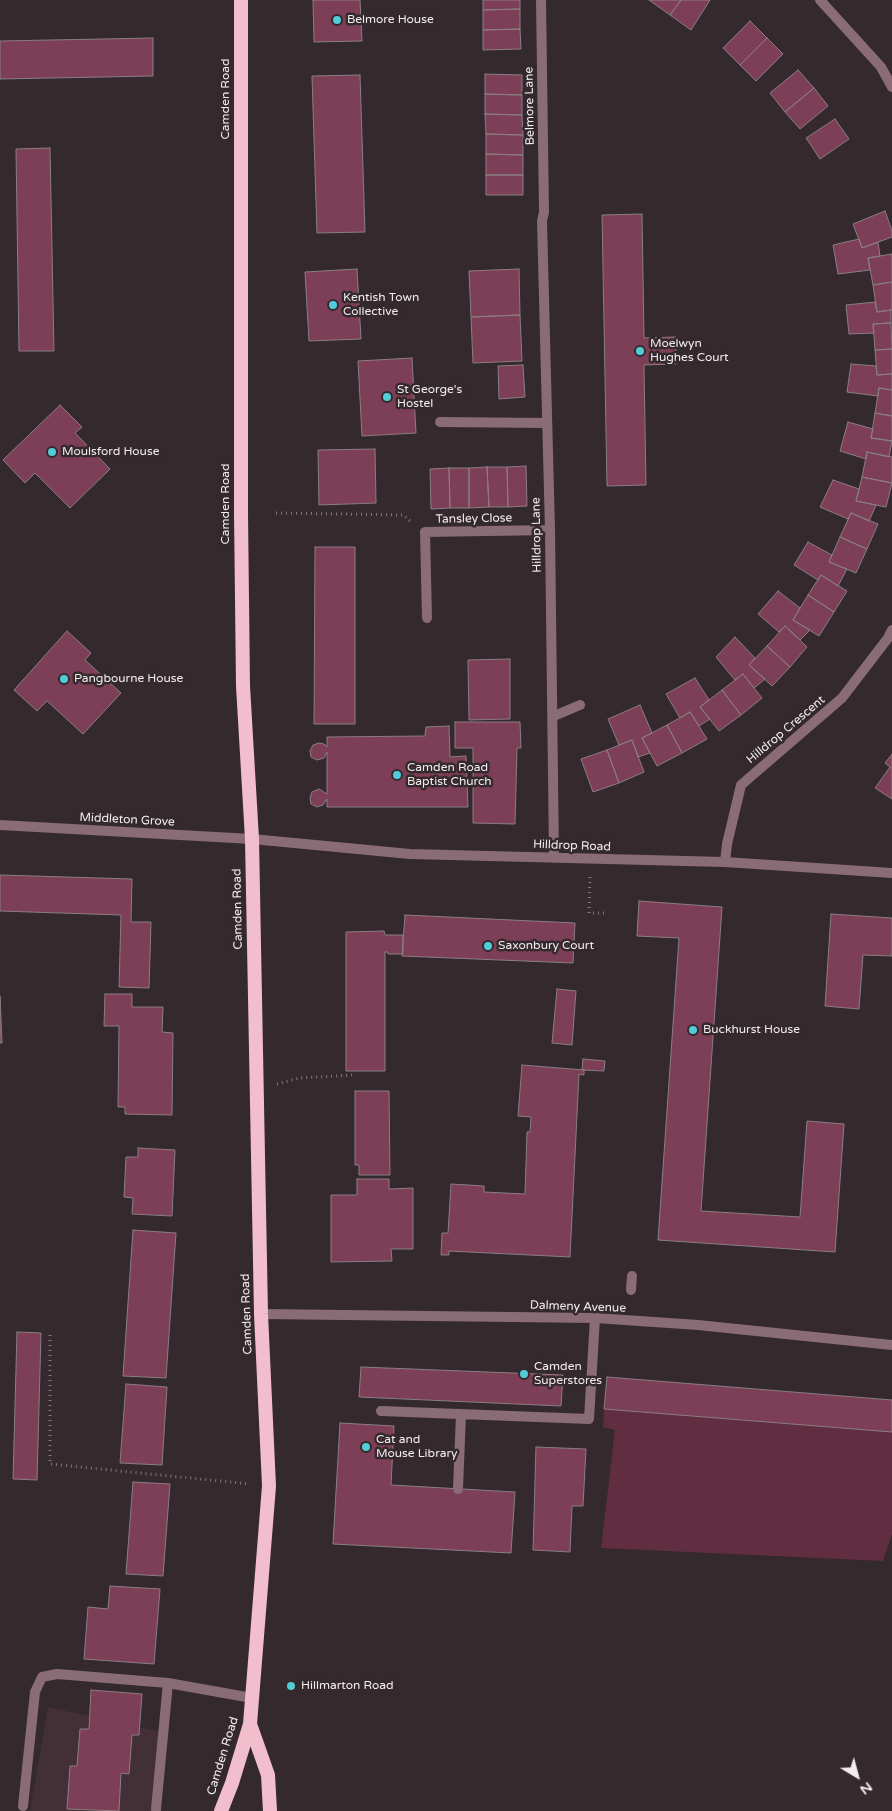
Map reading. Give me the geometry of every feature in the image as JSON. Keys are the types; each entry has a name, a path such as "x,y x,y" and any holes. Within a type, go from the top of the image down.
{"highway":[{"name":"Camden Road","path":"221,1811 232,1783 250,1724 269,1486 261,1314 252,839 243,686 241,549 241,0"},
{"path":"250,1724 268,1775 270,1811"}],"street":[{"name":"Belmore Lane","path":"540,0 544,212"},
{"path":"820,0 881,67 892,87"},
{"name":"Hilldrop Lane","path":"544,212 542,221 554,716 554,858"},
{"path":"440,422 547,423"},
{"name":"Tansley Close","path":"427,618 424,532 550,530"},
{"name":"Hilldrop Crescent","path":"725,862 727,844 741,785 842,698 888,638 892,630"},
{"path":"554,716 580,705"},
{"name":"Middleton Grove","path":"0,825 252,839"},
{"name":"Hilldrop Road","path":"252,839 410,854 725,862 892,873"},
{"path":"631,1290 632,1276"},
{"name":"Dalmeny Avenue","path":"261,1314 595,1318 698,1325 892,1345"},
{"path":"381,1411 588,1419 595,1318"},
{"path":"458,1489 461,1414"},
{"path":"23,1806 35,1692 42,1677 57,1674 168,1683 252,1698"},
{"path":"156,1809 168,1683"}],"path":[{"path":"276,513 403,515 424,532"},
{"path":"590,859 589,913 605,913"},
{"path":"256,1090 299,1078 353,1075"},
{"path":"50,1335 50,1464 269,1486"}],"shaded area":[{"path":"604,1409 892,1432 892,1534 883,1561 601,1548 615,1430 603,1427"},
{"path":"48,1707 166,1733 158,1811 30,1811"}],"building":[{"name":"Belmore House","path":"313,0 360,0 362,41 314,42"},
{"path":"483,0 520,0 520,9 483,10"},
{"path":"649,0 681,0 670,15"},
{"path":"681,0 710,0 691,30 670,15"},
{"path":"520,9 520,29 483,30 483,10"},
{"path":"750,21 767,38 740,65 723,48"},
{"path":"520,29 521,49 483,50 483,30"},
{"path":"153,38 153,76 0,79 0,41"},
{"path":"767,38 783,54 756,81 740,65"},
{"path":"798,70 814,88 785,112 770,93"},
{"path":"485,74 522,75 522,95 485,94"},
{"path":"360,75 365,232 317,233 312,76"},
{"path":"814,88 828,106 800,129 785,112"},
{"path":"485,94 522,95 522,115 485,114"},
{"path":"485,114 522,115 523,135 486,134"},
{"path":"835,119 849,139 820,159 806,138"},
{"path":"486,134 523,135 523,155 486,154"},
{"path":"50,148 54,351 19,351 16,149"},
{"path":"486,154 523,155 523,175 486,175"},
{"path":"486,175 523,175 523,195 486,195"},
{"path":"885,211 892,231 892,237 862,248 853,224"},
{"name":"Moelwyn Hughes Court","path":"642,214 644,338 676,337 676,364 644,365 646,485 607,486 602,215"},
{"path":"859,239 862,248 878,242 880,256 868,258 870,270 838,274 833,245"},
{"path":"892,254 892,282 873,285 868,258"},
{"name":"Kentish Town Collective","path":"357,269 361,339 309,341 305,272"},
{"path":"519,269 520,315 471,317 469,271"},
{"path":"892,282 892,310 877,312 873,285"},
{"path":"875,302 877,312 891,310 891,323 873,324 874,333 849,334 846,305"},
{"path":"520,315 522,361 473,363 471,317"},
{"path":"891,323 892,349 875,350 873,324"},
{"path":"892,349 892,374 877,375 875,350"},
{"name":"St George's Hostel","path":"412,358 416,433 362,436 358,361"},
{"path":"851,364 876,366 877,375 892,374 892,390 879,388 878,396 847,392"},
{"path":"523,365 525,397 499,399 498,366"},
{"path":"879,388 892,390 892,416 875,413"},
{"name":"Moulsford House","path":"60,405 82,427 75,433 110,469 70,508 35,473 25,483 3,460"},
{"path":"875,413 892,416 892,441 871,438"},
{"path":"848,422 873,429 871,438 892,441 889,457 867,452 866,459 840,451"},
{"path":"375,449 376,503 319,505 318,450"},
{"path":"867,452 892,457 892,483 862,477"},
{"path":"526,466 527,506 508,507 507,467"},
{"path":"487,467 507,467 508,507 489,507"},
{"path":"487,467 489,507 469,508 469,468"},
{"path":"449,468 469,468 469,508 450,508"},
{"path":"449,468 450,508 431,509 430,469"},
{"path":"862,477 892,483 886,507 856,501"},
{"path":"833,480 859,489 856,501 876,505 869,521 851,513 848,519 820,507"},
{"path":"851,513 878,524 867,549 840,537"},
{"path":"840,537 867,549 856,573 829,562"},
{"path":"808,542 832,555 829,562 847,569 838,586 821,575 818,580 794,565"},
{"path":"315,547 355,547 355,724 314,724"},
{"path":"821,575 847,591 834,612 808,595"},
{"path":"778,591 800,608 793,620 810,630 800,640 785,626 779,632 758,614"},
{"path":"808,595 834,612 819,636 793,620"},
{"path":"785,626 807,647 790,667 767,646"},
{"name":"Pangbourne House","path":"67,631 91,653 85,660 121,693 83,734 47,701 37,711 14,690"},
{"path":"735,637 755,658 749,665 765,679 754,688 743,674 735,680 716,657"},
{"path":"767,646 790,667 772,686 749,665"},
{"path":"510,659 510,719 469,720 468,660"},
{"path":"743,674 762,698 741,715 722,690"},
{"path":"695,678 709,700 700,707 710,719 699,726 690,712 680,718 666,694"},
{"path":"722,690 741,715 719,731 700,707"},
{"path":"640,705 652,733 642,738 650,753 638,757 632,740 619,745 608,719"},
{"path":"690,712 707,739 682,753 667,725"},
{"name":"Camden Road Baptist Church","path":"455,722 520,722 521,748 517,748 515,824 473,823 473,748 455,748"},
{"path":"667,725 682,753 657,766 642,738"},
{"name":"Camden Road Baptist Church","path":"449,726 450,757 466,756 468,807 327,807 327,799 323,805 317,807 311,804 312,792 319,789 327,794 327,752 324,758 317,760 311,757 310,751 313,745 319,743 327,747 327,737 425,736 426,727"},
{"path":"632,740 644,772 619,783 607,750"},
{"path":"607,750 619,783 593,792 581,759"},
{"path":"892,754 892,799 875,788 890,767 885,763"},
{"path":"0,875 132,879 131,922 151,922 149,988 119,987 121,915 0,911"},
{"name":"Buckhurst House","path":"639,901 722,907 701,1211 800,1217 807,1121 844,1124 835,1252 658,1240 679,938 637,936"},
{"path":"831,914 892,918 892,956 863,955 859,1009 825,1006"},
{"name":"Saxonbury Court","path":"405,915 575,923 573,963 402,956"},
{"path":"384,931 385,935 403,935 403,954 388,954 388,952 385,952 385,1071 346,1071 346,932"},
{"path":"557,989 576,991 572,1045 552,1043"},
{"path":"105,994 132,994 132,1007 163,1007 162,1032 173,1033 172,1115 125,1114 125,1107 118,1107 119,1026 104,1026"},
{"path":"0,996 2,1043 0,1043"},
{"path":"583,1059 605,1061 604,1071 582,1070"},
{"path":"522,1065 584,1070 584,1075 579,1074 570,1257 449,1251 449,1255 441,1255 442,1233 448,1233 451,1184 484,1186 484,1192 525,1194 527,1132 530,1132 531,1117 518,1116"},
{"path":"355,1091 389,1091 390,1175 359,1175 359,1165 355,1165"},
{"path":"138,1148 175,1150 172,1216 132,1214 133,1198 124,1197 126,1157 138,1157"},
{"path":"357,1179 389,1179 389,1189 413,1188 413,1249 391,1249 392,1261 331,1262 331,1195 357,1195"},
{"path":"133,1230 176,1233 166,1378 123,1376"},
{"path":"17,1332 41,1333 37,1480 13,1479"},
{"path":"361,1367 563,1375 561,1406 359,1397"},
{"path":"607,1377 892,1400 892,1432 604,1409"},
{"path":"126,1384 167,1387 162,1465 120,1463"},
{"path":"340,1423 394,1426 391,1485 515,1492 511,1553 333,1544"},
{"path":"536,1447 586,1449 583,1506 572,1506 570,1552 533,1550"},
{"path":"133,1482 170,1484 163,1576 126,1574"},
{"path":"110,1586 160,1589 154,1664 84,1659 88,1607 108,1609"},
{"path":"91,1690 142,1694 139,1735 132,1735 129,1774 121,1773 119,1811 67,1809 70,1766 77,1766 80,1729 89,1729"}],"place":[{"name":"Belmore House","path":"337,20"},
{"name":"Kentish Town Collective","path":"333,305"},
{"name":"Moelwyn Hughes Court","path":"640,351"},
{"name":"St George's Hostel","path":"387,397"},
{"name":"Moulsford House","path":"52,452"},
{"name":"Pangbourne House","path":"64,679"},
{"name":"Camden Road Baptist Church","path":"397,775"},
{"name":"Saxonbury Court","path":"488,946"},
{"name":"Buckhurst House","path":"693,1030"},
{"name":"Camden Superstores","path":"524,1374"},
{"name":"Cat and Mouse Library","path":"366,1447"},
{"name":"Hillmarton Road","path":"291,1686"}]}
